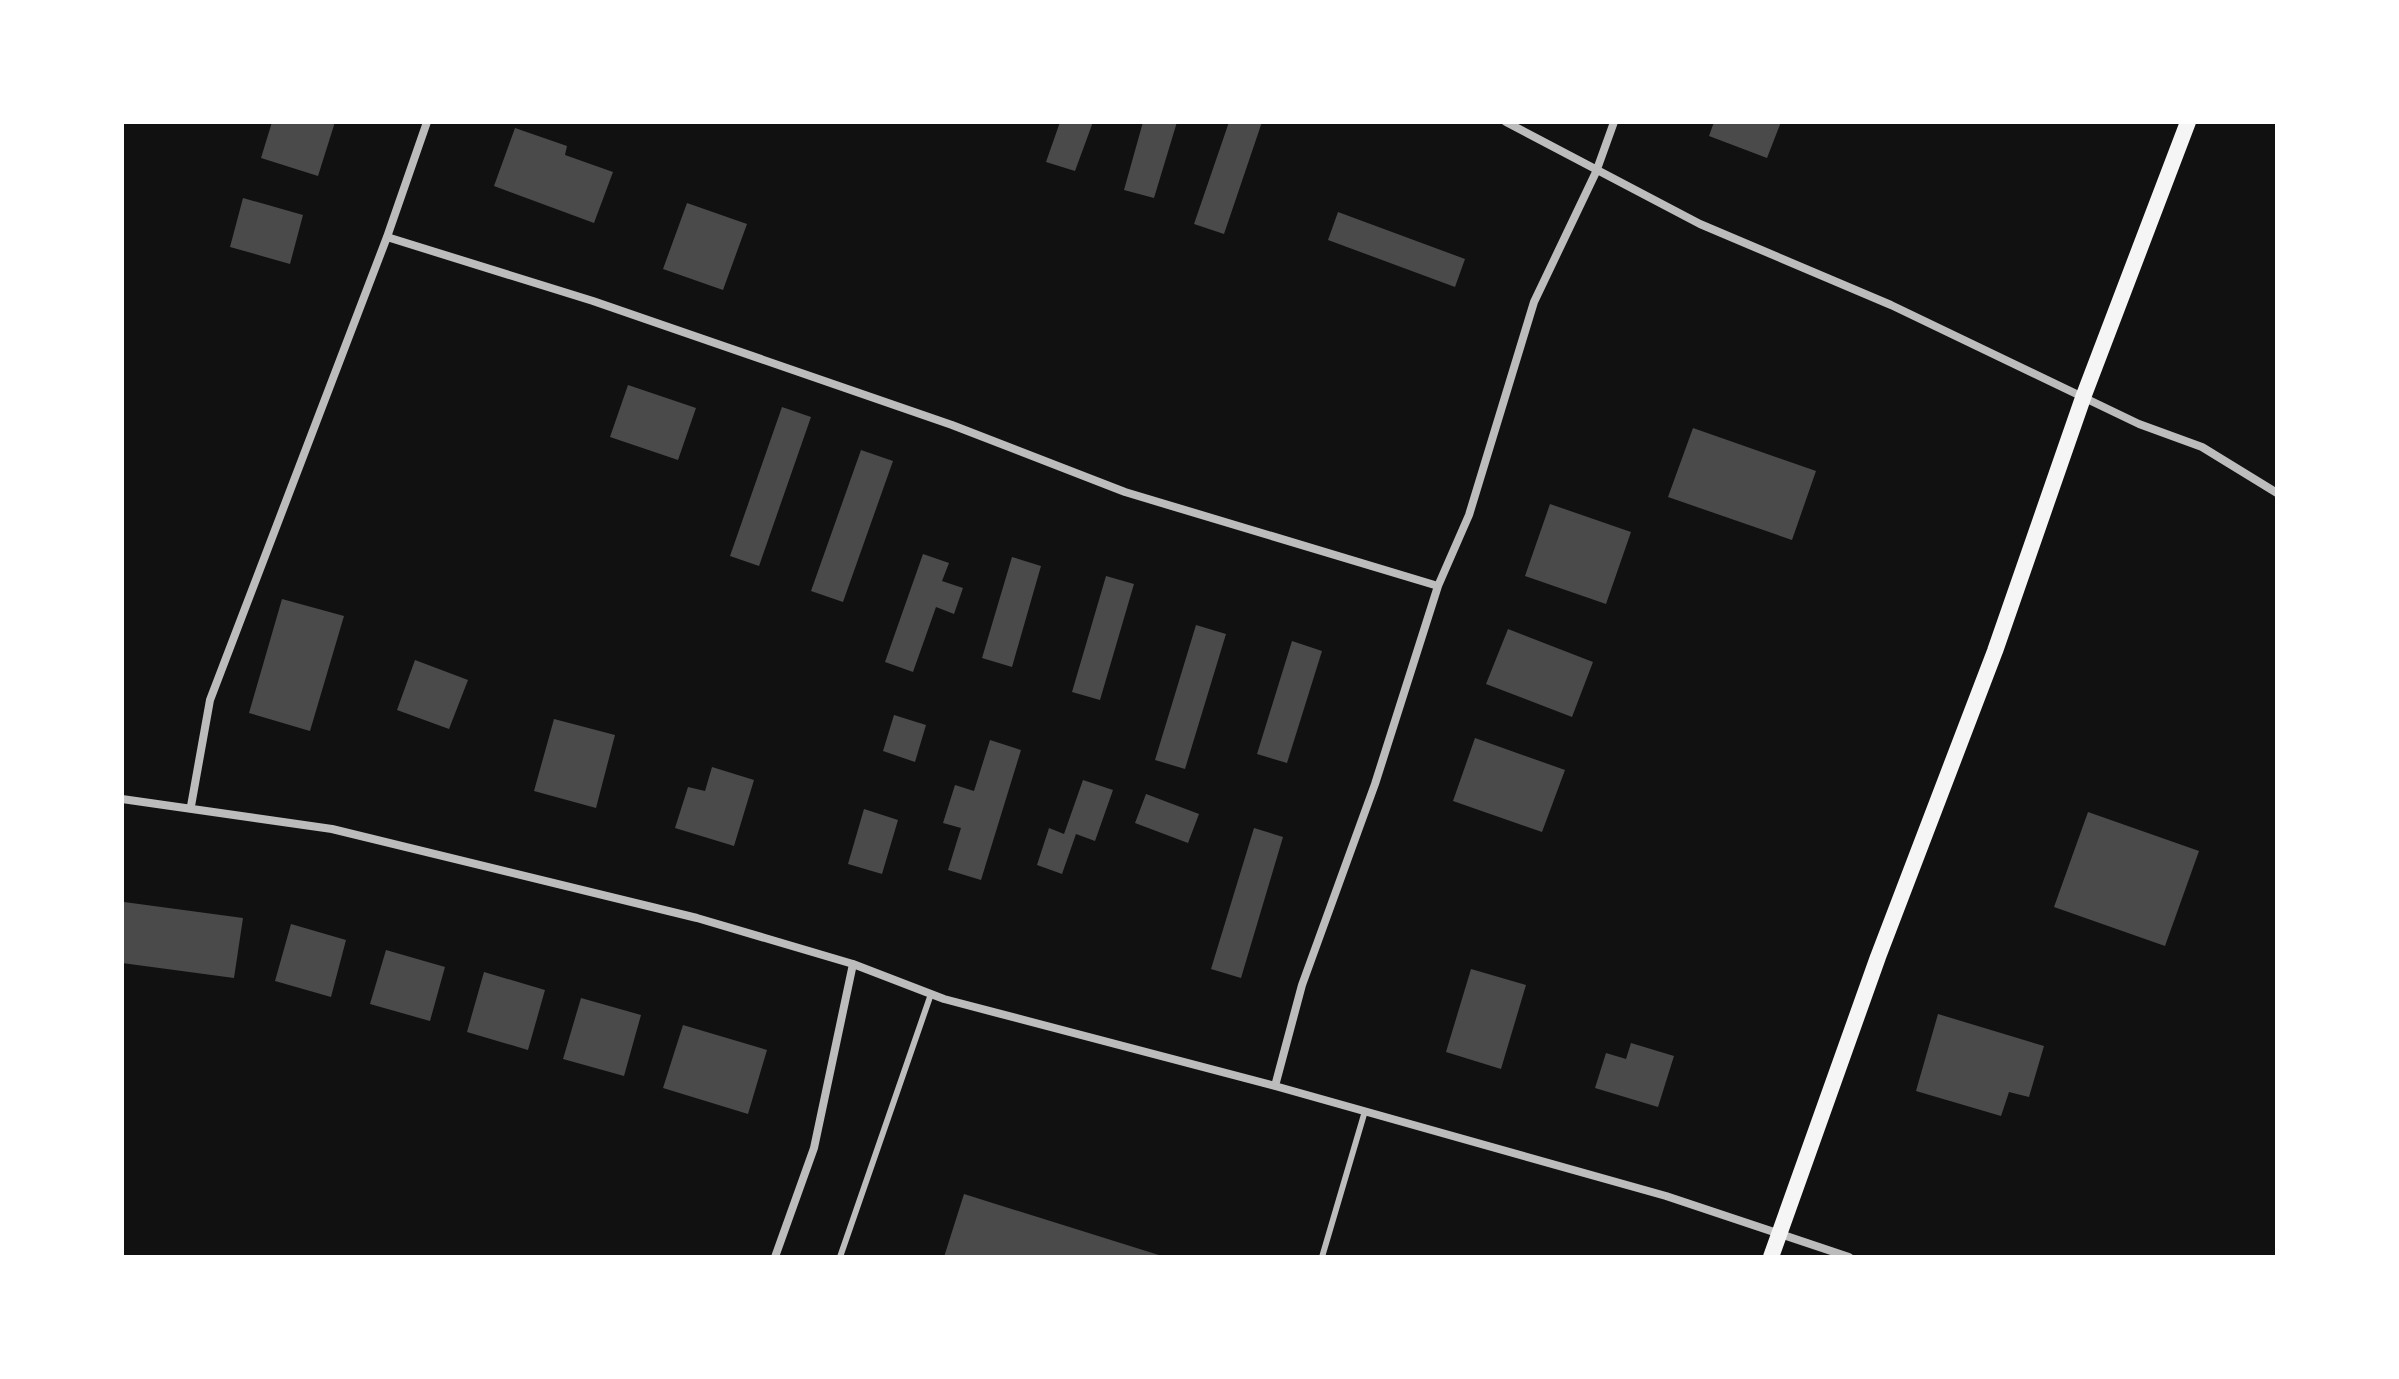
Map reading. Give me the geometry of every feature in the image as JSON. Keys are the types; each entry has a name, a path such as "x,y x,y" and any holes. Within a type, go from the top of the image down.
{"main road":[{"path":"1771,1257 1878,957 1995,651 2084,395 2188,122"}],"street":[{"path":"191,806 210,700 387,237 427,122"},
{"path":"1506,122 1700,224 1891,305 2139,424 2202,447 2277,493"},
{"path":"1275,1086 1302,985 1375,784 1438,586 1469,515 1534,302 1596,172 1614,122"},
{"path":"387,237 593,301 952,425 1125,492 1438,586"},
{"path":"122,799 191,806 332,829 697,918 853,964 931,994 1050,1029 1275,1086 1666,1196 1849,1257"},
{"path":"775,1257 814,1148 853,964"}],"lane":[{"path":"840,1257 931,994"},
{"path":"1322,1257 1365,1111"}],"building":[{"path":"272,122 335,122 318,176 261,158"},
{"path":"1060,122 1093,122 1075,171 1046,162"},
{"path":"1143,122 1177,122 1154,198 1124,190"},
{"path":"1229,122 1262,122 1224,234 1194,224"},
{"path":"1714,122 1781,122 1767,158 1709,136"},
{"path":"515,128 567,146 565,155 613,172 594,223 494,186"},
{"path":"243,198 303,215 290,264 230,247"},
{"path":"687,203 747,224 723,290 663,269"},
{"path":"1338,212 1465,259 1455,287 1328,240"},
{"path":"628,385 696,408 678,460 610,437"},
{"path":"782,407 811,417 759,566 730,556"},
{"path":"1693,428 1816,471 1792,540 1668,497"},
{"path":"861,450 893,461 843,602 811,591"},
{"path":"1550,504 1631,532 1606,604 1525,576"},
{"path":"923,554 949,563 942,581 963,588 954,614 936,607 913,672 885,662"},
{"path":"1012,557 1041,566 1012,667 982,658"},
{"path":"1106,576 1134,584 1100,700 1072,692"},
{"path":"282,599 344,616 310,731 249,713"},
{"path":"1196,625 1226,634 1185,769 1155,760"},
{"path":"1508,629 1593,662 1572,717 1486,684"},
{"path":"1292,641 1322,651 1287,763 1257,754"},
{"path":"415,660 468,680 449,729 397,710"},
{"path":"894,715 926,725 915,762 883,751"},
{"path":"554,719 615,735 596,808 534,791"},
{"path":"1475,738 1565,770 1542,832 1453,801"},
{"path":"990,740 1021,750 981,880 948,870 961,828 943,823 955,785 974,791"},
{"path":"712,767 754,780 734,846 675,828 688,787 705,791"},
{"path":"1083,780 1113,790 1095,841 1076,834 1062,874 1037,865 1049,828 1064,834"},
{"path":"1146,794 1199,814 1188,843 1135,823"},
{"path":"864,809 898,820 882,874 848,864"},
{"path":"2088,812 2199,851 2165,946 2054,907"},
{"path":"1254,828 1283,837 1241,978 1211,969"},
{"path":"124,902 243,918 234,978 122,963"},
{"path":"291,924 346,940 331,997 275,981"},
{"path":"386,950 445,967 430,1021 370,1004"},
{"path":"1471,969 1526,985 1501,1069 1446,1052"},
{"path":"484,972 545,990 528,1050 467,1032"},
{"path":"581,998 641,1015 624,1076 563,1059"},
{"path":"1938,1014 2044,1046 2029,1097 2009,1092 2001,1116 1916,1091"},
{"path":"683,1025 767,1050 748,1114 663,1088"},
{"path":"1631,1043 1674,1056 1658,1107 1595,1088 1606,1053 1626,1059"},
{"path":"964,1194 1162,1256 944,1257"}]}
